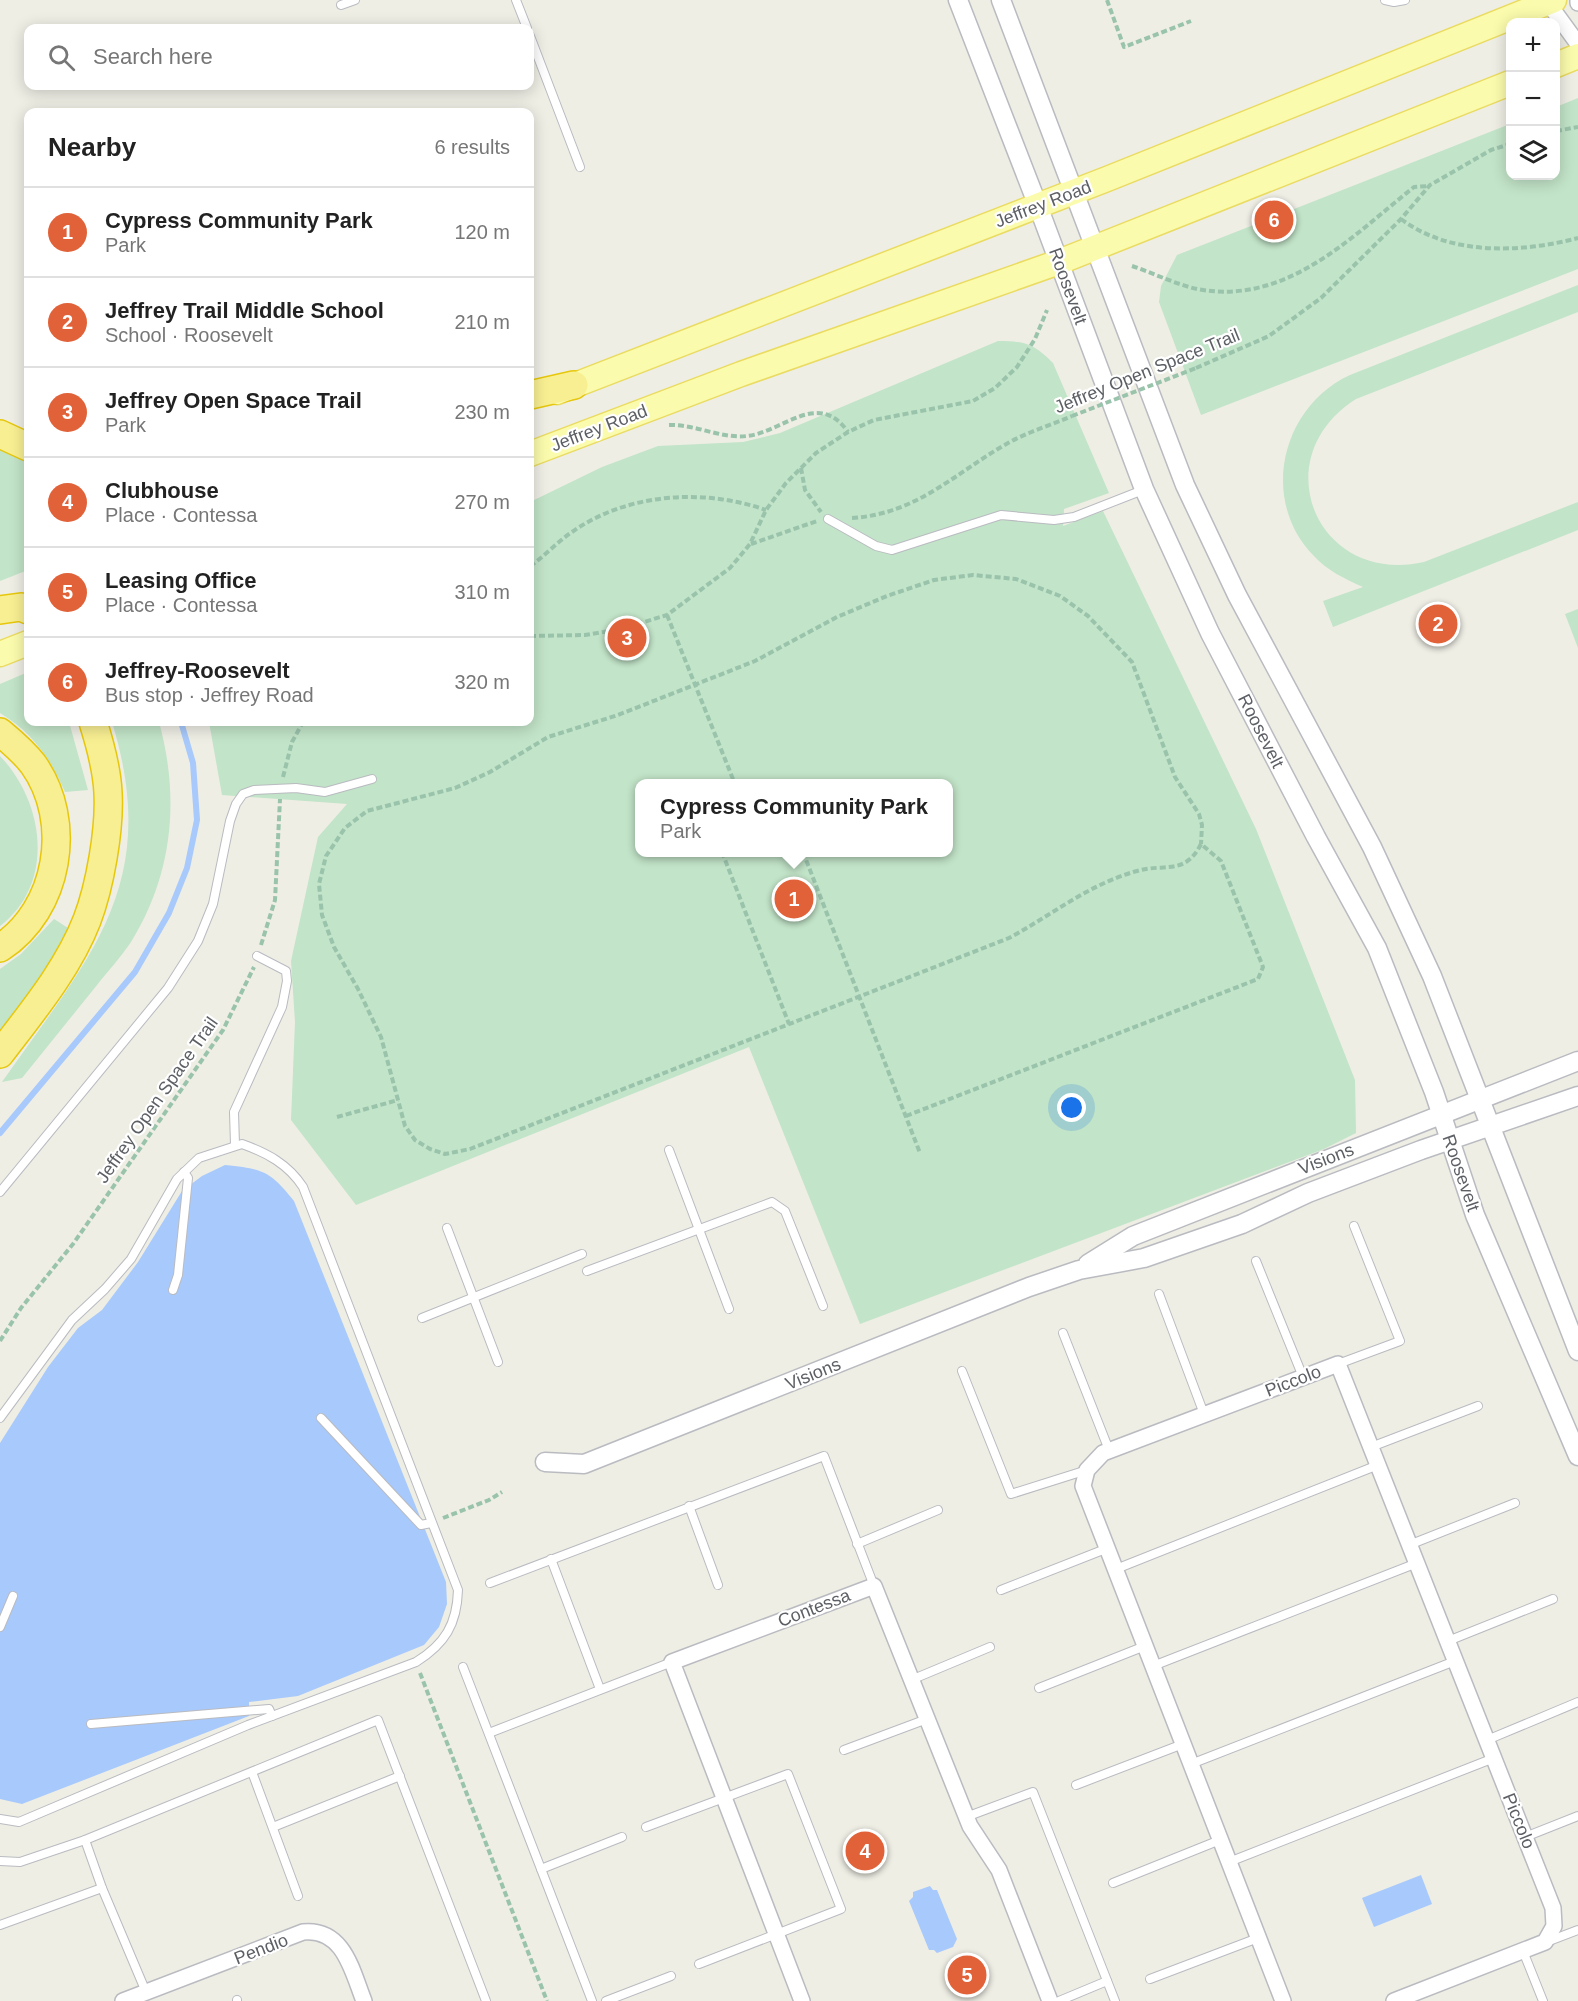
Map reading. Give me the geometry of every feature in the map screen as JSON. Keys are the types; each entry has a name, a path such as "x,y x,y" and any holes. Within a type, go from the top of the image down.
{"highway":[{"path":"534,394 574,385"},
{"path":"0,434 24,445"},
{"path":"0,609 24,608"},
{"path":"0,1054 48,990 87,919 104,847 108,793 100,744 94,726"},
{"path":"0,732 29,759 46,788 52,810 55,849 54,869 40,906 29,923 0,948"}],"main road":[{"name":"Jeffrey Road","path":"534,401 1075,192 1549,1"},
{"path":"1560,63 1578,56"},
{"name":"Jeffrey Road","path":"534,452 741,374 1059,262 1506,85"},
{"path":"0,609 24,600"},
{"path":"0,654 24,645"}],"street":[{"name":"Roosevelt","path":"958,0 1144,489 1210,633 1316,837 1377,948 1442,1115 1475,1215 1578,1456"},
{"path":"1001,0 1185,485 1209,540 1372,847 1432,976 1578,1351"},
{"path":"1549,1 1578,44"},
{"name":"Visions","path":"545,1462 584,1464 1079,1270 1133,1236 1578,1061"},
{"name":"Visions","path":"1079,1270 1144,1258 1242,1224 1308,1193 1578,1096"},
{"name":"Piccolo","path":"1087,1470 1103,1453 1109,1450 1338,1364 1553,1908 1554,1926 1545,1942"},
{"path":"1087,1470 1083,1486 1283,2001"},
{"name":"Contessa","path":"672,1662 874,1586 966,1817 999,1870 1050,2001"},
{"path":"672,1662 802,2001"},
{"name":"Pendio","path":"123,2001 303,1932 317,1931 333,1940 346,1954 364,2001"},
{"path":"1394,2001 1430,1995 1545,1942"}],"lane":[{"path":"341,5 355,0"},
{"path":"516,0 525,24"},
{"path":"1385,0 1394,3 1405,0"},
{"path":"534,46 580,167"},
{"path":"828,519 876,546 892,550 1001,515 1054,520 1074,517 1144,489"},
{"path":"0,1192 168,987 198,941 213,904 236,804 243,794 254,790 281,788 325,792 372,778"},
{"path":"235,1145 234,1112 271,1035 282,1007 288,981 286,970 257,956"},
{"path":"0,1418 72,1320 105,1289 131,1259 177,1179 199,1158 242,1144 268,1154 294,1173 303,1187 355,1318 431,1523 447,1556 458,1590 457,1610 447,1633 435,1650 416,1662 272,1716 19,1822 0,1819"},
{"path":"669,1150 729,1309"},
{"path":"173,1290 178,1275 188,1178 184,1172"},
{"path":"587,1271 699,1227 772,1202 784,1211 823,1306"},
{"path":"1338,1364 1400,1341 1354,1226"},
{"path":"447,1228 498,1362"},
{"path":"422,1318 582,1254"},
{"path":"1256,1261 1303,1377"},
{"path":"1160,1294 1204,1414"},
{"path":"1063,1333 1109,1450"},
{"path":"962,1371 1011,1494 1087,1470"},
{"path":"1371,1448 1478,1406"},
{"path":"321,1418 421,1525 431,1523"},
{"path":"489,1583 824,1456 874,1586"},
{"path":"1116,1569 1378,1466"},
{"path":"1409,1545 1515,1503"},
{"path":"689,1506 718,1585"},
{"path":"857,1544 938,1510"},
{"path":"1001,1590 1108,1548"},
{"path":"551,1559 600,1689"},
{"path":"1153,1666 1417,1563"},
{"path":"0,1627 13,1596"},
{"path":"1448,1641 1553,1599"},
{"path":"1039,1688 1146,1646"},
{"path":"911,1680 990,1647"},
{"path":"1191,1764 1455,1661"},
{"path":"489,1733 672,1662"},
{"path":"463,1667 592,2001"},
{"path":"1486,1740 1578,1702"},
{"path":"91,1724 268,1709 272,1716"},
{"path":"844,1750 927,1719"},
{"path":"0,1861 20,1862 85,1840 378,1720 486,2001"},
{"path":"1076,1785 1183,1744"},
{"path":"1229,1863 1494,1758"},
{"path":"252,1772 298,1896"},
{"path":"646,1827 788,1774 841,1909 699,1964"},
{"path":"273,1827 400,1776"},
{"path":"966,1817 1033,1792 1114,2001"},
{"path":"1525,1837 1578,1816"},
{"path":"541,1869 622,1837"},
{"path":"85,1840 102,1888 146,1992"},
{"path":"1113,1883 1220,1840"},
{"path":"0,1925 102,1888"},
{"path":"1545,1942 1578,1930"},
{"path":"1150,1979 1258,1938"},
{"path":"1523,1951 1543,2001"},
{"path":"606,2001 671,1976"},
{"path":"1059,2001 1107,1981"}],"path":[{"path":"1107,0 1125,47 1191,21"},
{"path":"1560,130 1578,127"},
{"name":"Jeffrey Open Space Trail","path":"750,544 800,525 828,519 867,517 908,505 950,483 1010,442 1196,368 1269,336 1321,298 1401,219 1430,186 1491,150 1506,145"},
{"path":"1132,266 1197,289 1254,290 1315,266 1414,187 1430,186"},
{"path":"1401,219 1421,234 1467,245 1513,249 1578,238"},
{"name":"Jeffrey Open Space Trail","path":"534,636 585,635 621,630 667,615 730,568 750,544 766,510 816,453 848,432 897,414 973,401 995,388 1017,367 1035,339 1047,310"},
{"path":"659,425 676,425 728,435 748,436 770,429 792,418 819,413 834,417 848,432"},
{"path":"801,468 805,490 816,508 828,519"},
{"path":"534,563 587,523 616,509 651,500 689,497 727,500 766,510"},
{"path":"977,575 1034,584 1060,596 1081,610 1132,662 1175,777 1199,814 1202,825 1201,844 1180,866 1147,869 1110,881 1079,895 1009,938 460,1152 438,1152 415,1140 405,1126 376,1027 334,947 322,915 320,878 334,841 358,815 367,811 455,788 490,772 548,737 603,721 696,684 755,662 849,611 934,579 977,575"},
{"path":"667,615 733,779"},
{"name":"Jeffrey Open Space Trail","path":"0,1341 21,1308 73,1244 224,1030 252,973 275,900 281,788 289,751 301,726"},
{"path":"906,1116 1258,979 1263,967 1221,861 1201,844"},
{"path":"724,857 789,1024"},
{"path":"804,857 920,1153"},
{"path":"337,1117 398,1100"},
{"path":"431,1523 489,1500 502,1492"},
{"path":"420,1672 547,2001"}],"green space":[{"path":"1578,98 1578,269 1201,415 1159,302 1161,286 1177,255 1506,126 1506,180 1560,180 1560,105"},
{"path":"1578,285 1578,312 1356,399 1328,424 1312,453 1308,483 1315,512 1331,537 1355,555 1387,564 1424,562 1578,502 1578,530 1333,627 1323,601 1363,587 1336,574 1313,555 1296,532 1286,508 1283,482 1286,456 1294,431 1308,408 1327,389 1350,375"},
{"path":"998,341 1028,345 1053,363 1109,493 1064,509 1063,526 1103,511 1256,829 1355,1080 1356,1133 1324,1149 860,1324 749,1047 356,1205 291,1120 295,1022 291,961 318,837 347,804 222,795 210,726 534,726 534,500 602,467 658,446 743,442 780,433"},
{"path":"0,448 24,460 24,572 0,581"},
{"path":"1578,609 1578,648 1565,614"},
{"path":"24,674 24,726 70,726 88,790 65,792 39,747 22,729 0,713 0,684"},
{"path":"113,726 160,726 166,750 170,807 169,835 156,890 145,916 119,959 22,1078 2,1082 89,956 109,916 122,874 128,829 125,779"},
{"path":"0,756 15,775 26,796 34,819 38,842 36,865 30,888 18,908 0,926"},
{"path":"54,919 68,928 42,977 0,1032 0,969 21,954"}],"water":[{"path":"225,1165 265,1173 279,1183 294,1201 446,1582 447,1604 439,1627 424,1645 298,1696 249,1702 249,1716 22,1804 0,1799 0,1443 48,1367 78,1328 102,1310 138,1262 182,1191 202,1176"},
{"path":"1421,1875 1432,1904 1374,1927 1362,1898"},
{"path":"930,1886 933,1890 937,1890 957,1939 953,1947 937,1953 929,1950 909,1901 913,1897 913,1892"}],"waterway":[{"path":"0,1133 135,972 169,913 187,868 197,820 193,763 182,726"}],"place":[{"name":"Jeffrey-Roosevelt","path":"1274,220"},
{"name":"Jeffrey Trail Middle School","path":"1438,624"},
{"name":"Jeffrey Open Space Trail","path":"627,638"},
{"name":"Cypress Community Park","path":"794,899"},
{"name":"Clubhouse","path":"865,1851"},
{"name":"Leasing Office","path":"967,1975"}]}
